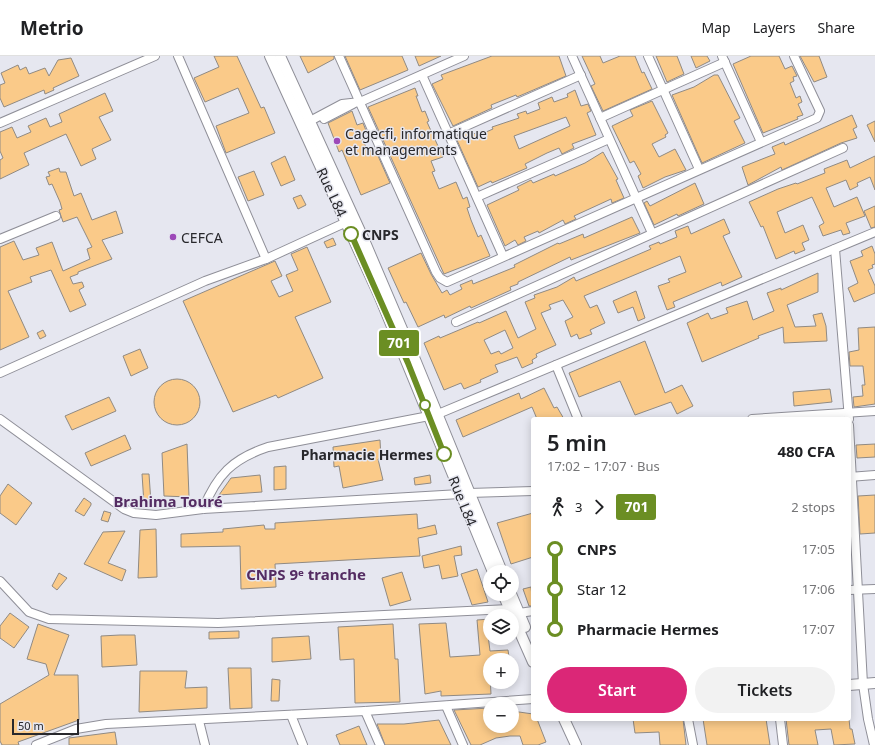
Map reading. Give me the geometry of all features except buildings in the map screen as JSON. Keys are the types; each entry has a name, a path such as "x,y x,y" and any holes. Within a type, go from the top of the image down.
{"street":[{"path":"0,123 156,56"},
{"path":"178,56 266,259"},
{"name":"Rue L84","path":"270,56 350,221"},
{"name":"Rue L84","path":"280,56 311,123 379,295 434,415 490,565"},
{"path":"339,56 358,102 440,278 447,282 699,169 816,119 820,114 794,56"},
{"path":"311,123 464,56"},
{"path":"572,56 652,233"},
{"path":"648,56 699,169"},
{"path":"600,118 663,90 724,59 761,142"},
{"path":"422,75 503,256"},
{"path":"448,134 581,75"},
{"path":"477,197 609,139"},
{"path":"456,322 843,148"},
{"path":"0,239 56,216"},
{"path":"0,373 205,281 266,259 350,221"},
{"path":"203,510 218,479 231,466 254,452 268,447 434,415 875,232"},
{"path":"836,249 848,416"},
{"path":"556,365 577,417"},
{"path":"816,417 848,416 875,411"},
{"path":"0,419 124,509 134,513 156,515 203,510 531,491"},
{"path":"874,745 863,684 853,590 851,477 875,475"},
{"name":"Rue L84","path":"465,494 499,565"},
{"path":"0,581 29,612 49,619 218,623 483,610"},
{"path":"853,590 875,588"},
{"path":"506,601 509,609"},
{"path":"531,611 519,614 531,641"},
{"path":"519,631 531,658"},
{"path":"851,685 875,684"},
{"path":"36,745 76,729 106,724 291,716 531,699"},
{"path":"446,706 463,745"},
{"path":"365,711 380,745"},
{"path":"291,716 303,745"},
{"path":"199,721 205,745"},
{"path":"559,721 569,745"},
{"path":"565,721 576,745"},
{"path":"688,721 693,745"},
{"path":"780,721 783,745"}],"bus line":[{"name":"701","path":"351,234 408,363 444,454"}],"place":[{"name":"Cagecfi, informatique et managements","path":"337,141"},
{"name":"CNPS","path":"351,234"},
{"name":"CEFCA","path":"173,237"},
{"name":"Pharmacie Hermes","path":"444,454"}],"district":[{"name":"Brahima Touré","path":"168,501"},
{"name":"CNPS 9ᵉ tranche","path":"306,574"}]}
